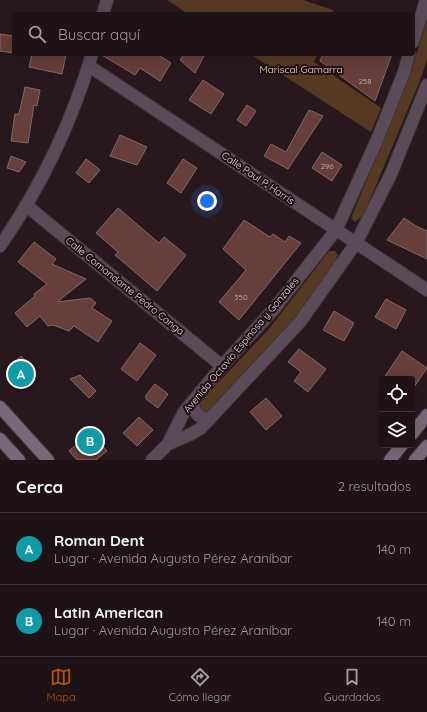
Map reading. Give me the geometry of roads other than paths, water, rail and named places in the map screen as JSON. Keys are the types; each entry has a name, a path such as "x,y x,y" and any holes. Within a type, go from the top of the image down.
{"main road":[{"path":"0,407 48,460"},
{"path":"415,430 427,414"},
{"path":"0,440 19,460"},
{"path":"416,460 427,446"},
{"path":"390,460 400,448"}],"street":[{"path":"104,12 107,0"},
{"path":"415,36 426,0"},
{"name":"Avenida Octavio Espinosa y Gonzales","path":"152,460 168,444 181,416 222,366 274,309 336,230 377,140 404,72 408,56"},
{"path":"0,246 27,206 54,152 67,124 90,60"},
{"name":"Calle Paul P. Harris","path":"90,60 336,230 427,290"},
{"name":"Avenida Octavio Espinosa y Gonzales","path":"168,444 201,428 300,322 356,243 391,174 427,85"},
{"name":"Calle Comandante Pedro Canga","path":"27,206 222,366"},
{"path":"194,400 193,406 199,416 204,419 210,419"}],"place":[{"name":"Roman Dent","path":"21,374"},
{"name":"Latin American","path":"90,441"}],"park label":[{"name":"Mariscal Gamarra","path":"301,69"}]}
